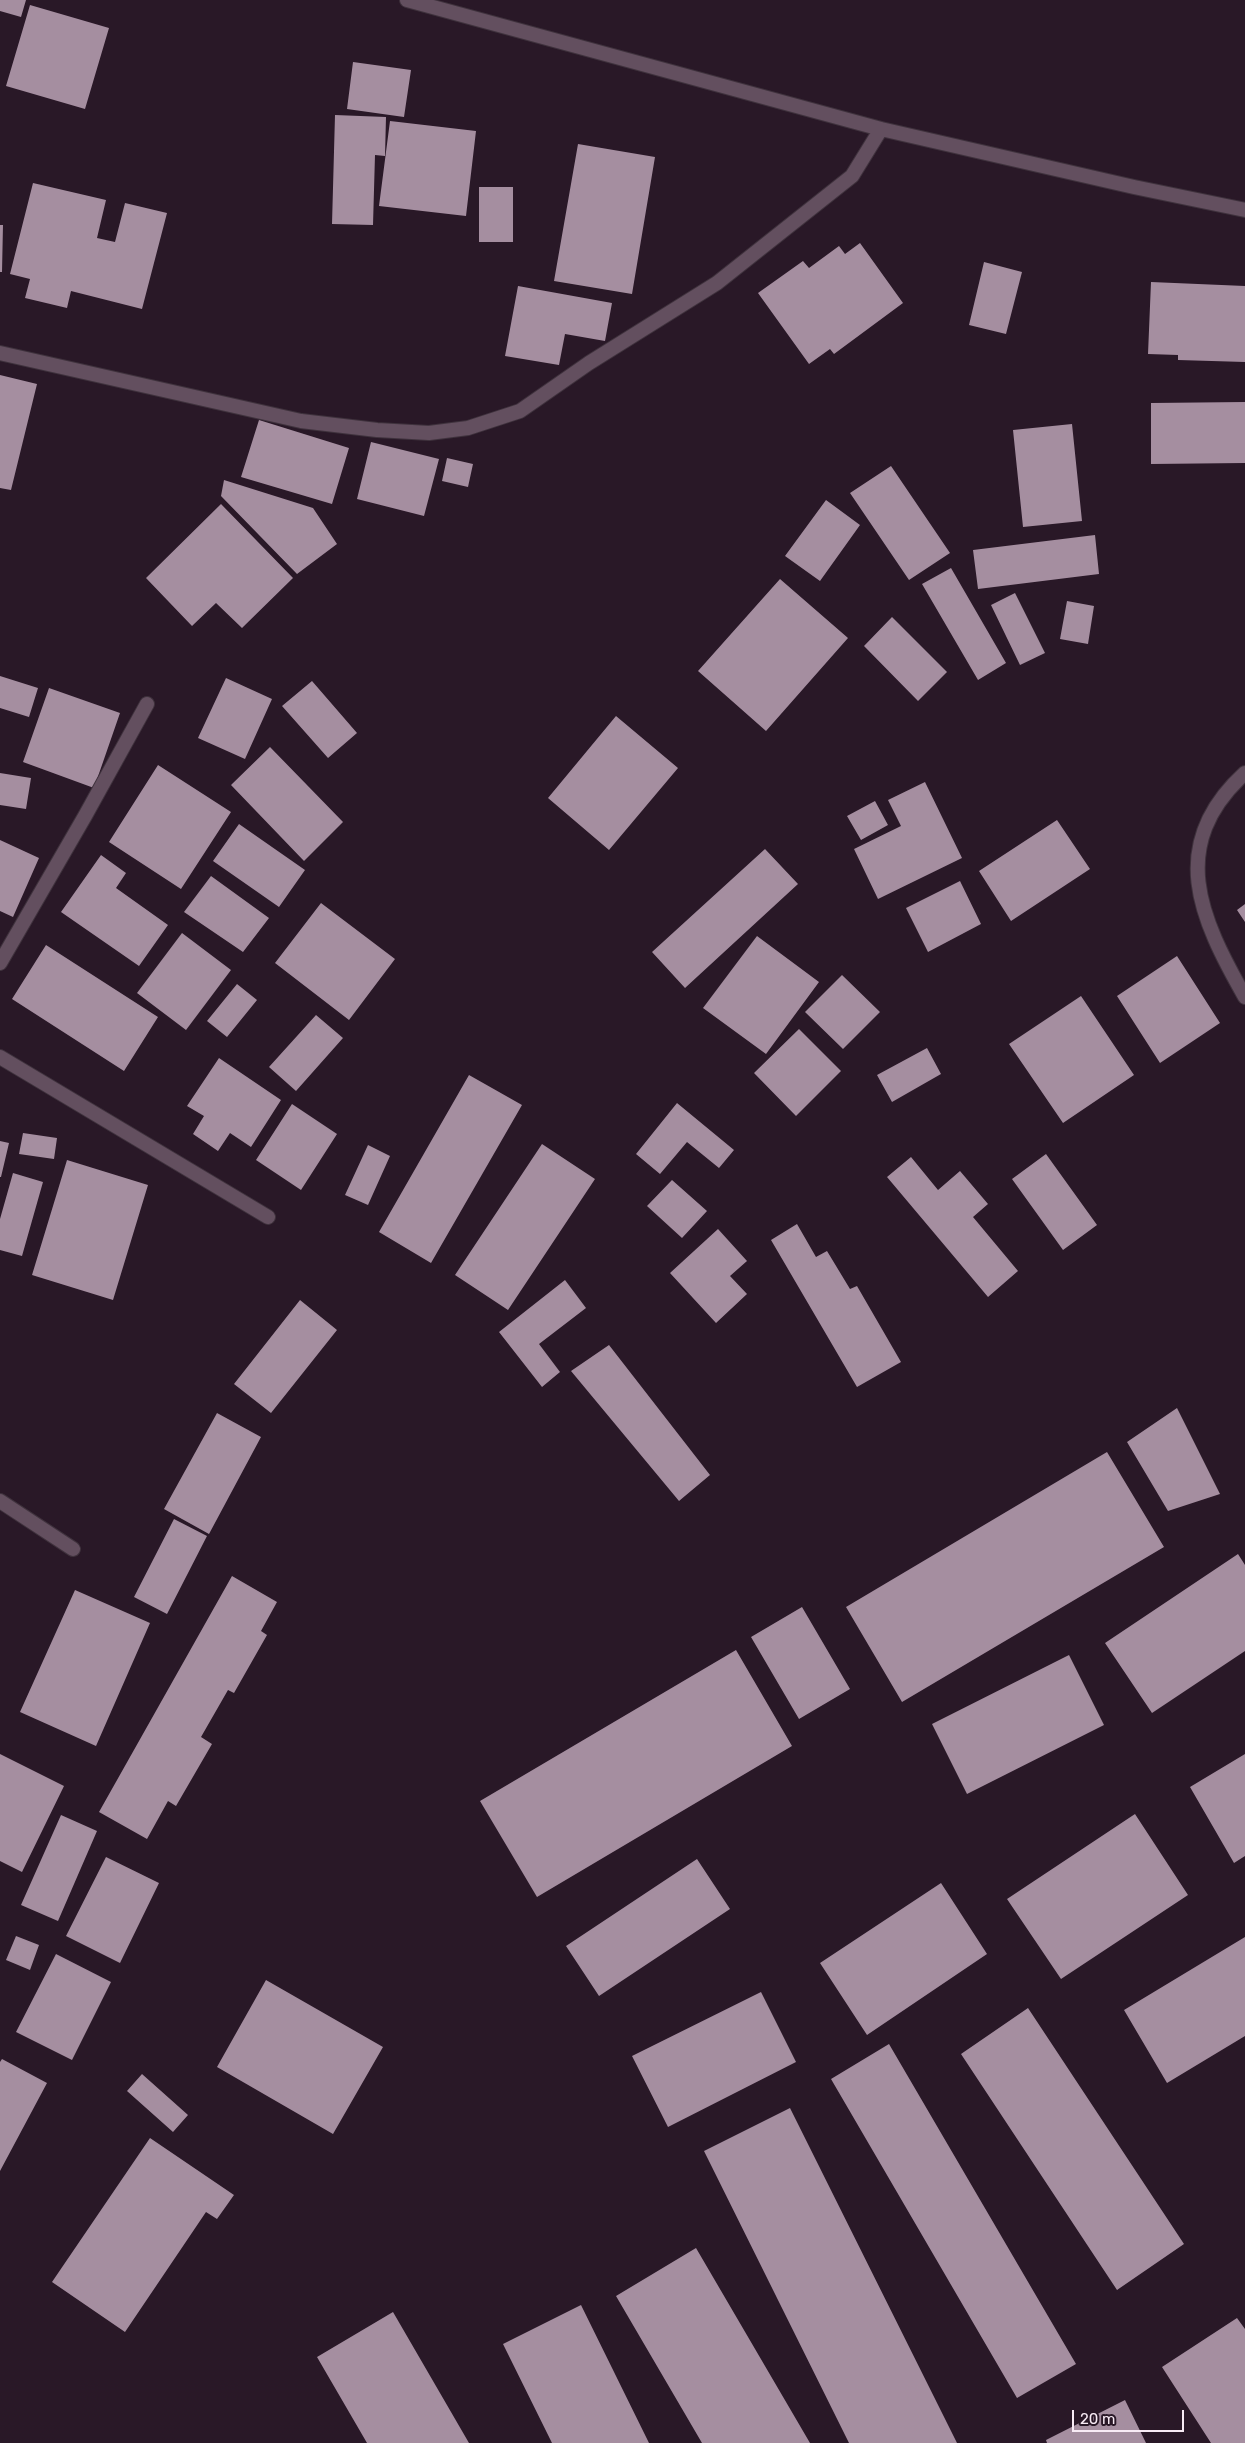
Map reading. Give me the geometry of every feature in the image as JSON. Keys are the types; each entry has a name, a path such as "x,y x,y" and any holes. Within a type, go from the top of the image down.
{"street":[{"path":"407,0 881,129 1134,187 1245,210"},
{"path":"0,353 301,421 376,430 430,433 468,428 520,411 589,363 717,283 852,176 881,129"},
{"path":"0,963 147,704"},
{"path":"1245,773 1218,802 1204,829 1197,859 1198,890 1218,950 1245,997"},
{"path":"0,1057 268,1217"},
{"path":"0,1501 73,1549"}],"building":[{"path":"0,0 26,0 21,17 0,11"},
{"path":"30,5 109,28 85,109 6,86"},
{"path":"353,62 411,70 404,117 347,109"},
{"path":"335,115 386,117 385,156 375,155 373,225 332,224"},
{"path":"390,121 476,131 466,216 379,206"},
{"path":"578,144 655,157 632,294 554,281"},
{"path":"33,183 106,200 97,238 115,242 125,203 167,213 142,309 71,291 67,308 25,298 30,279 10,274"},
{"path":"479,187 513,187 513,242 479,242"},
{"path":"0,225 3,225 2,272 0,272"},
{"path":"860,243 903,303 834,354 830,349 809,364 758,293 803,261 809,268 839,246 845,254"},
{"path":"984,262 1022,272 1006,334 969,325"},
{"path":"1151,282 1245,286 1245,362 1178,360 1178,355 1148,354"},
{"path":"518,286 612,303 605,341 565,334 559,365 505,356"},
{"path":"0,375 37,384 11,490 0,488"},
{"path":"1245,402 1245,463 1151,464 1151,403"},
{"path":"259,420 349,448 332,504 241,477"},
{"path":"1072,424 1082,521 1023,527 1013,430"},
{"path":"371,442 439,459 424,516 357,499"},
{"path":"447,458 473,464 468,487 442,481"},
{"path":"891,466 950,553 909,580 850,493"},
{"path":"224,480 313,508 337,544 297,574 221,496"},
{"path":"826,500 860,525 820,581 785,556"},
{"path":"221,504 293,578 242,628 216,603 192,626 146,578"},
{"path":"1095,535 1099,574 978,589 973,550"},
{"path":"951,568 1006,663 978,680 922,584"},
{"path":"780,579 848,638 766,731 698,671"},
{"path":"1015,593 1045,653 1020,665 991,605"},
{"path":"1067,601 1094,606 1088,644 1060,639"},
{"path":"892,617 947,672 918,701 864,646"},
{"path":"0,676 38,688 29,717 0,708"},
{"path":"226,678 272,699 245,759 198,738"},
{"path":"312,681 357,733 328,758 282,706"},
{"path":"49,688 120,713 94,788 23,762"},
{"path":"616,716 678,768 609,850 548,798"},
{"path":"270,747 343,822 304,861 231,785"},
{"path":"158,765 231,812 181,889 109,842"},
{"path":"0,773 31,778 26,809 0,805"},
{"path":"925,782 962,858 878,899 854,849 901,826 888,800"},
{"path":"875,801 888,825 861,840 847,816"},
{"path":"1057,820 1090,869 1011,921 979,871"},
{"path":"239,824 305,870 279,907 213,861"},
{"path":"0,840 39,858 13,917 0,911"},
{"path":"765,849 798,884 685,988 652,952"},
{"path":"101,855 126,873 116,888 168,925 139,966 61,912"},
{"path":"211,876 269,918 243,952 184,912"},
{"path":"960,881 981,924 928,952 906,908"},
{"path":"321,903 395,959 349,1020 275,963"},
{"path":"1245,904 1245,922 1237,910"},
{"path":"182,933 231,970 186,1030 137,993"},
{"path":"757,936 819,982 766,1054 703,1008"},
{"path":"46,945 158,1017 124,1071 12,999"},
{"path":"1177,956 1220,1023 1160,1063 1117,996"},
{"path":"842,975 880,1012 843,1049 805,1012"},
{"path":"237,984 257,1000 227,1037 207,1021"},
{"path":"1081,996 1134,1075 1063,1123 1009,1044"},
{"path":"316,1015 343,1038 296,1091 269,1067"},
{"path":"799,1029 841,1071 796,1116 754,1073"},
{"path":"927,1048 941,1074 892,1102 877,1075"},
{"path":"219,1058 281,1100 251,1147 230,1133 218,1151 193,1134 204,1116 187,1106"},
{"path":"469,1075 522,1105 431,1263 379,1232"},
{"path":"677,1103 734,1150 719,1168 687,1142 660,1174 636,1154"},
{"path":"292,1104 337,1134 301,1190 256,1160"},
{"path":"23,1133 57,1138 54,1159 19,1154"},
{"path":"0,1141 9,1143 1,1177 0,1177"},
{"path":"542,1144 595,1179 508,1310 455,1275"},
{"path":"368,1145 390,1156 368,1205 345,1195"},
{"path":"1046,1154 1097,1225 1063,1250 1012,1179"},
{"path":"911,1157 938,1190 960,1171 988,1204 973,1217 1018,1271 988,1297 887,1177"},
{"path":"67,1160 148,1185 113,1300 32,1275"},
{"path":"13,1173 43,1182 22,1256 0,1250 0,1219"},
{"path":"672,1180 707,1211 682,1238 647,1206"},
{"path":"797,1224 816,1257 827,1251 850,1289 857,1286 901,1362 857,1387 771,1240"},
{"path":"718,1229 747,1261 730,1276 747,1294 716,1323 670,1273"},
{"path":"565,1280 586,1308 539,1344 560,1372 542,1387 499,1332"},
{"path":"300,1300 337,1330 271,1413 234,1384"},
{"path":"609,1345 710,1475 679,1501 571,1371"},
{"path":"1177,1408 1220,1494 1168,1511 1127,1442"},
{"path":"217,1413 261,1437 209,1534 164,1509"},
{"path":"1107,1452 1164,1547 902,1702 846,1607"},
{"path":"174,1519 207,1536 167,1614 134,1597"},
{"path":"1238,1554 1245,1565 1245,1651 1152,1713 1105,1643"},
{"path":"232,1576 277,1602 261,1631 267,1635 234,1693 228,1690 201,1737 212,1744 176,1806 168,1801 147,1839 99,1812"},
{"path":"75,1590 150,1623 96,1746 20,1712"},
{"path":"802,1607 850,1689 799,1719 751,1637"},
{"path":"736,1650 792,1746 537,1897 480,1801"},
{"path":"1069,1655 1104,1725 967,1794 932,1724"},
{"path":"0,1754 64,1786 22,1872 0,1861"},
{"path":"1245,1754 1245,1856 1234,1863 1190,1787"},
{"path":"1135,1814 1188,1895 1061,1979 1007,1899"},
{"path":"61,1815 97,1831 58,1921 21,1905"},
{"path":"106,1857 159,1883 120,1963 66,1936"},
{"path":"697,1859 730,1909 599,1996 566,1946"},
{"path":"941,1883 987,1954 867,2035 820,1963"},
{"path":"16,1936 39,1945 30,1970 6,1960"},
{"path":"1245,1937 1245,2036 1167,2083 1124,2010"},
{"path":"56,1954 111,1982 72,2060 16,2032"},
{"path":"266,1980 383,2047 333,2134 217,2067"},
{"path":"761,1992 796,2062 668,2127 632,2056"},
{"path":"1028,2008 1184,2244 1117,2290 961,2054"},
{"path":"889,2044 1076,2364 1017,2398 831,2079"},
{"path":"2,2059 47,2083 0,2171 0,2062"},
{"path":"142,2074 188,2115 173,2132 127,2091"},
{"path":"790,2108 957,2443 849,2443 704,2151"},
{"path":"150,2138 234,2195 217,2219 206,2212 125,2332 52,2282"},
{"path":"696,2248 810,2443 702,2443 616,2296"},
{"path":"581,2305 649,2443 552,2443 503,2344"},
{"path":"393,2312 469,2443 367,2443 317,2357"},
{"path":"1237,2318 1245,2329 1245,2443 1211,2443 1162,2367"},
{"path":"1125,2400 1146,2443 1047,2443 1046,2440"}]}
